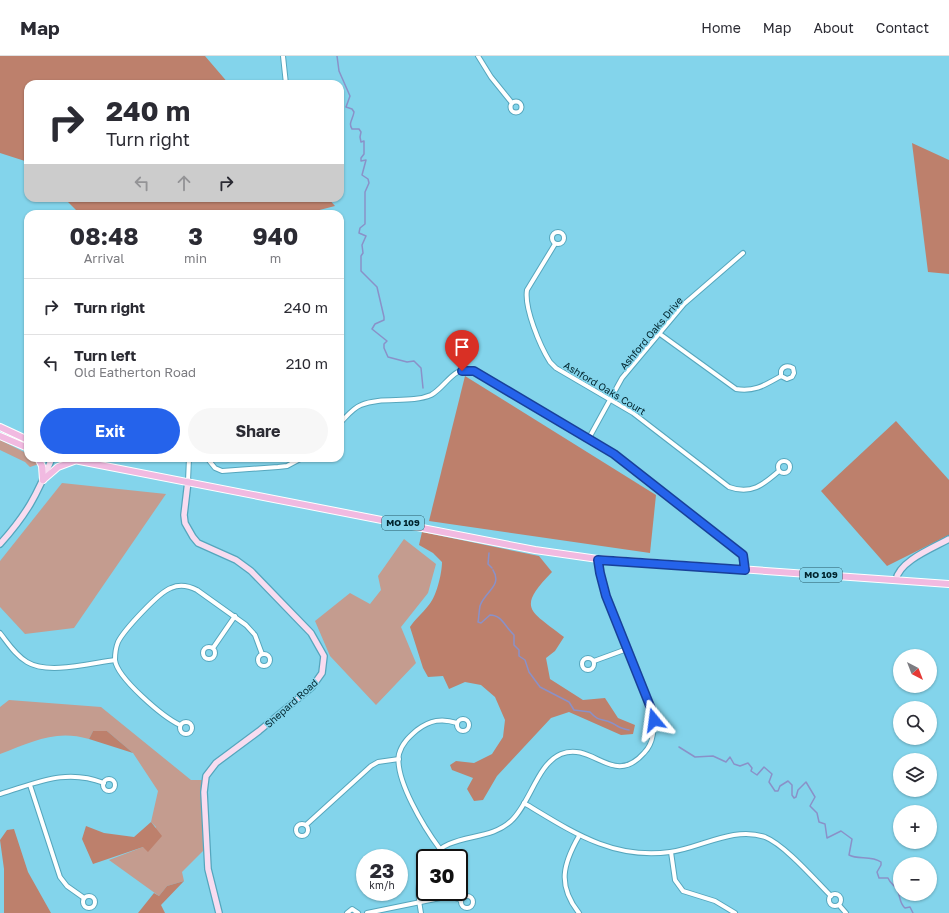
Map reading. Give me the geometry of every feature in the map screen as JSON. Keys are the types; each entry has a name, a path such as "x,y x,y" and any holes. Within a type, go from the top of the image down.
{"main road":[{"path":"0,427 24,438"},
{"path":"0,436 24,446"},
{"path":"40,462 42,466 43,480"},
{"path":"43,480 58,467 72,462"},
{"name":"MO 109","path":"81,462 188,481 535,550 598,560 949,584"}],"street":[{"path":"283,56 286,80"},
{"path":"478,56 491,77 512,103"},
{"name":"Ashford Oaks Court","path":"555,244 527,290 527,309 550,362 556,368 633,413 730,487 741,491 753,489 764,484 779,471"},
{"name":"Ashford Oaks Drive","path":"589,438 622,378 684,304 743,253"},
{"path":"660,334 736,389 754,390 781,376"},
{"path":"344,420 361,405 426,396 437,391 455,373 470,370 589,438 614,454 738,550 745,560 745,570"},
{"path":"0,544 28,510 50,462"},
{"name":"Shepard Road","path":"189,462 184,515 185,523 192,537 198,543 236,560 251,571 311,633 324,656 322,673 312,687 259,731 216,763 206,776 204,792 207,854 211,886 219,913"},
{"path":"210,462 215,468 222,471 278,468 296,462"},
{"path":"896,580 897,574 906,564 949,539"},
{"path":"457,723 440,720 424,725 406,740 399,759 400,769 414,810 425,829 440,849 449,844 503,828 513,820 550,761 562,754 579,752 603,763 620,767 635,762 647,750 653,731 652,711 602,585 598,560"},
{"path":"180,725 168,719 126,680 119,671 115,660 116,650 120,638 160,594 172,587 184,586 194,588 246,625 255,635 262,654"},
{"path":"213,648 235,616"},
{"path":"0,633 19,656 27,662 43,668 115,660"},
{"path":"594,662 627,648"},
{"path":"306,825 370,766 378,762 399,759"},
{"path":"0,794 55,777 69,775 83,776 104,783"},
{"path":"30,785 60,877 70,889 84,898"},
{"path":"524,803 579,836 597,844 633,853 671,852 727,837 749,834 758,835 766,838 778,846 831,896"},
{"path":"579,836 568,854 564,873 566,890 579,913"},
{"path":"671,852 675,880 683,891 715,901 735,913"},
{"path":"831,896 836,894 840,896 841,899 839,905"},
{"path":"831,896 829,899 832,905 839,905 846,913"},
{"path":"367,913 426,901"},
{"path":"419,902 422,913"},
{"path":"346,913 352,910 358,913"}],"shaded area":[{"path":"0,56 205,56 226,80 24,80 24,161 0,153"},
{"path":"912,143 949,160 949,274 928,272"},
{"path":"68,202 332,202 335,206 320,210 76,210"},
{"path":"465,376 656,495 650,553 429,521"},
{"path":"896,421 949,480 949,535 887,566 821,491"},
{"path":"0,440 24,452 24,462 0,450"},
{"path":"25,462 37,462 39,464 30,467"},
{"path":"62,483 166,494 74,628 25,634 0,607 0,561"},
{"path":"422,532 539,556 552,572 534,594 531,602 532,608 543,621 564,637 555,651 546,658 550,679 583,700 605,698 618,718 635,725 633,734 621,735 569,712 551,718 497,776 483,800 474,801 467,789 473,778 452,770 450,765 456,761 474,763 492,754 503,737 505,720 495,697 481,685 465,682 449,689 443,676 428,677 423,668 410,627 434,597 440,579 442,562 433,553 419,545"},
{"path":"404,539 436,564 428,593 401,627 416,663 376,705 330,656 315,621 350,593 370,604 381,590 378,576"},
{"path":"9,700 101,707 191,780 202,780 203,851 182,872 184,881 167,886 159,896 109,860 143,847 156,827 151,822 158,791 133,753 107,731 93,731 89,739 77,736 54,736 33,741 0,754 0,707"},
{"path":"93,731 107,731 133,753 89,739"},
{"path":"151,822 162,836 148,852 143,847 93,864 82,839 86,826 104,833 134,837"},
{"path":"14,829 28,872 51,913 4,913 4,869 0,840 7,830"},
{"path":"184,881 161,905 165,913 138,913 154,893 159,896 167,886"}],"waterway":[{"path":"337,56 339,71 343,80"},
{"path":"344,82 350,96 346,107 352,109 354,112 351,127 352,129 359,129 361,132 361,142 364,141 364,154 361,161 366,160 362,175 368,179 369,183 365,192 365,224 360,228 359,233 366,236 362,245 363,253 361,256 361,271 377,287 384,317 384,320 375,324 372,329 387,341 384,344 384,348 388,357 407,362 414,361 421,368 423,388"},
{"path":"489,553 488,564 492,568"},
{"path":"493,570 496,580 492,589 482,601 478,622 481,623 490,615 500,619 514,635 514,645 519,650 519,656 525,660 529,672 540,687 569,702 574,710 590,712 598,719 629,730"},
{"path":"679,747 695,757 713,756 726,762 730,757 734,764 740,766 748,763 752,768 751,771 757,775 764,767 772,774 769,782 775,791 778,791 780,786 788,781 792,785 792,795 794,798 796,797 798,790 806,782 815,797 810,806 817,813 819,822 825,824 827,838 841,831 852,839 849,855 873,859 881,862 877,872 879,878 888,878 898,890 900,901 903,906 905,908 910,907 913,913"}],"route":[{"path":"462,371 474,371 614,454 743,555 745,560 745,570 598,560 602,585 652,711 654,720"}]}
